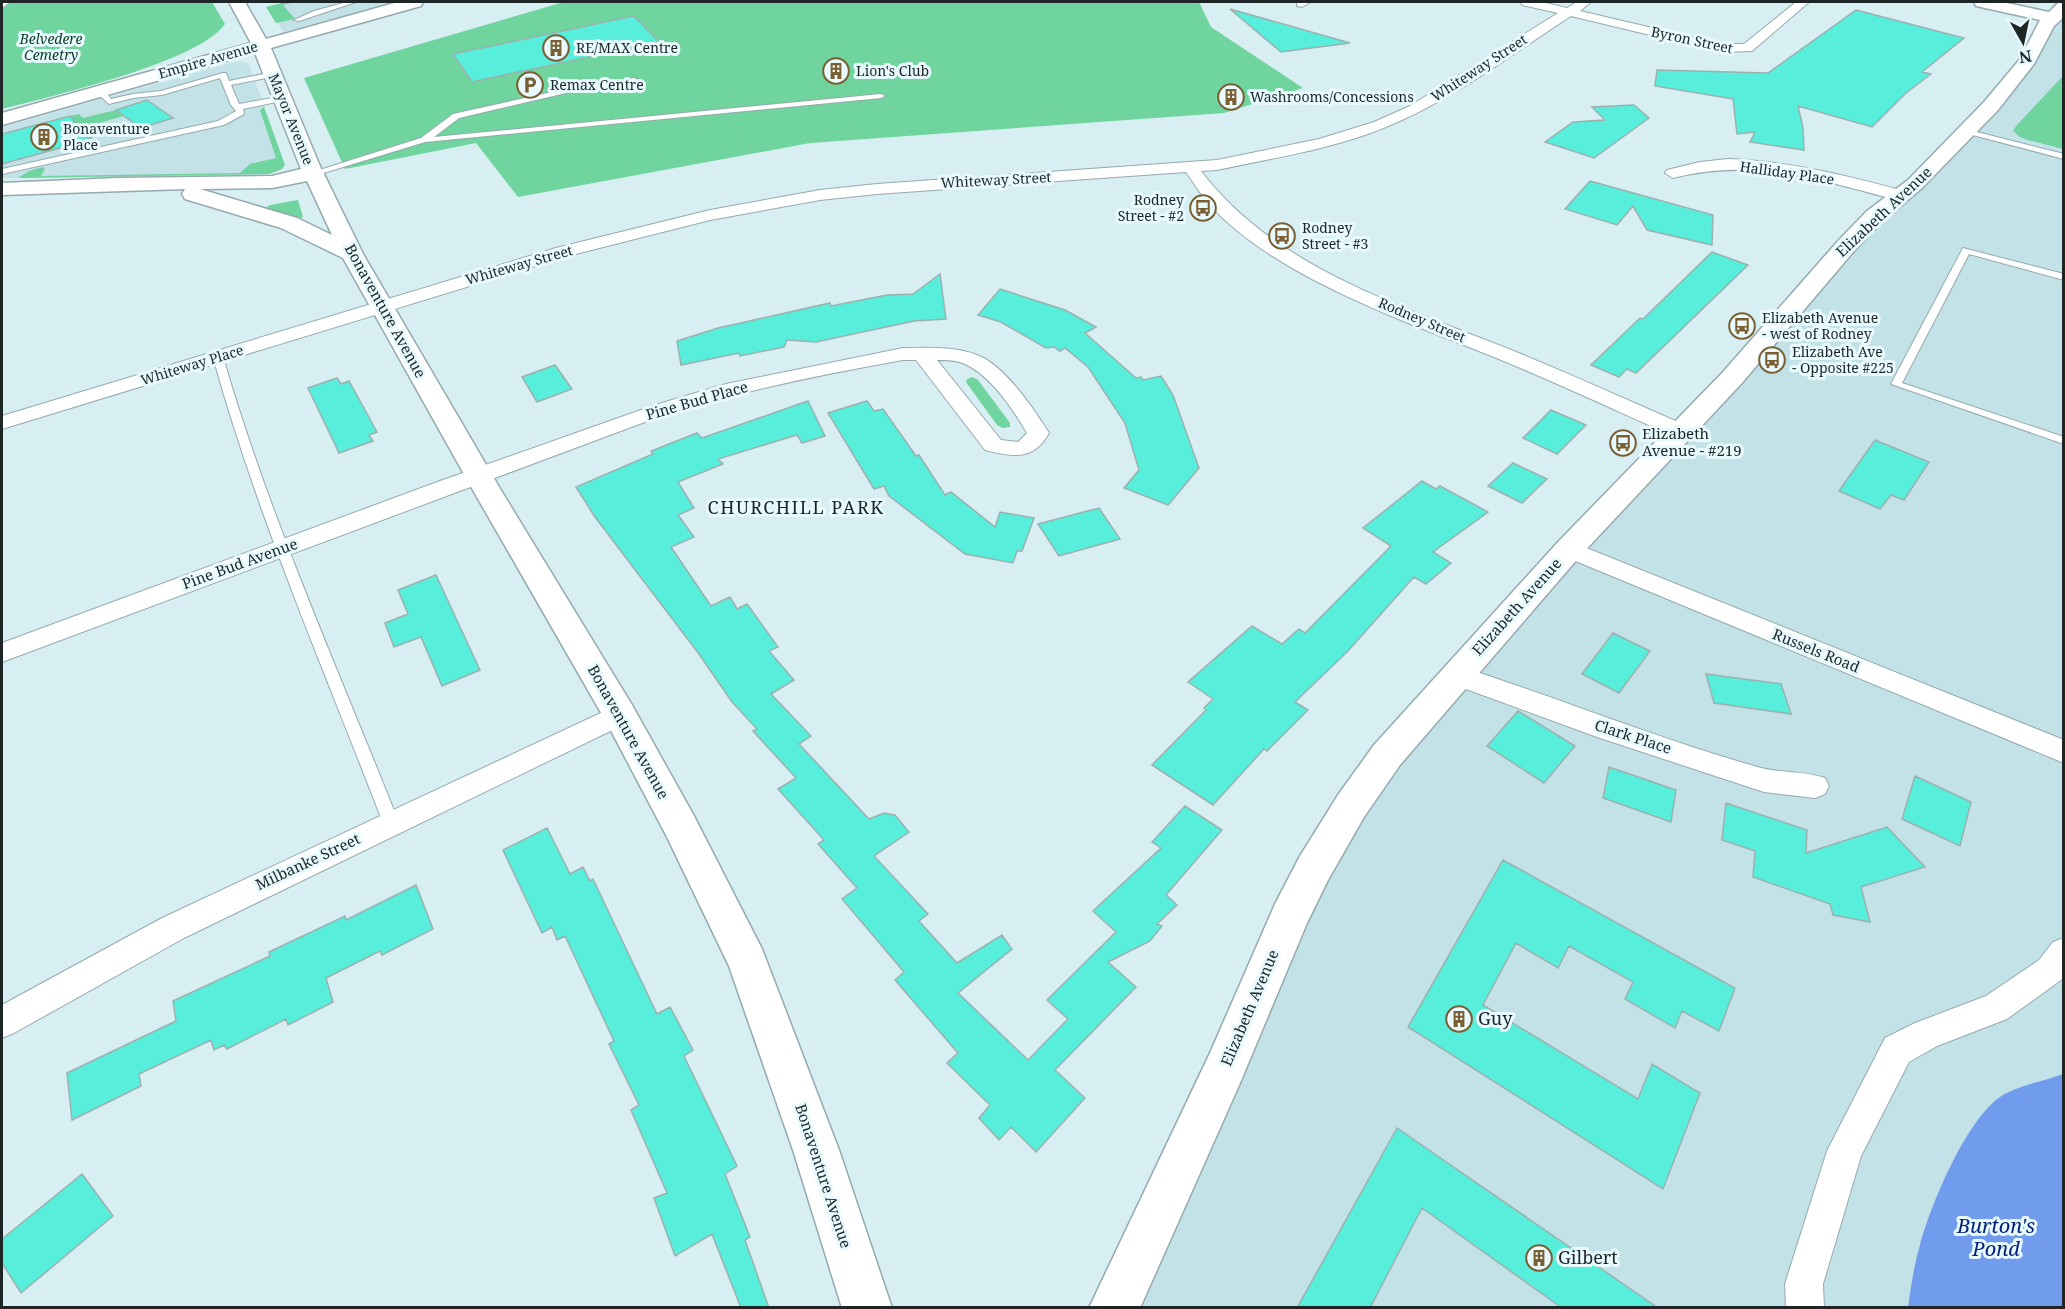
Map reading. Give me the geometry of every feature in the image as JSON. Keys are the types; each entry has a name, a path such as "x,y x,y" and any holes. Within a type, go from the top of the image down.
{"street":[{"name":"Byron Street","path":"1527,2 1721,48 1741,49 1747,48 1803,2"},
{"name":"Whiteway Street","path":"381,306 611,238 762,205 820,195 908,186 1191,168 1285,153 1379,125 1424,103 1585,2"},
{"path":"1982,2 2060,15"},
{"name":"Empire Avenue","path":"2,119 404,3"},
{"path":"150,78 221,45 240,28 241,9"},
{"name":"Mayor Avenue","path":"241,9 261,45 317,181"},
{"name":"Elizabeth Avenue","path":"1112,1298 1225,1068 1289,917 1314,868 1351,806 1387,755 1569,549 1732,378 1846,246 1875,216 1901,196 1968,131 2028,60 2037,39 2060,15"},
{"name":"Halliday Place","path":"1672,173 1706,164 1777,168 1821,176 1901,196"},
{"name":"Rodney Street","path":"1191,168 1206,189 1234,219 1271,247 1308,268 1393,308 1529,364 1680,431"},
{"path":"2,189 118,184 317,181"},
{"path":"87,187 191,194 296,195 317,181"},
{"name":"Bonaventure Avenue","path":"317,181 352,254 381,306 478,476 620,715 681,827 748,962 816,1150 860,1289"},
{"path":"191,194 289,223 352,254"},
{"name":"Whiteway Place","path":"2,423 381,306"},
{"name":"Pine Bud Place","path":"478,476 662,409 726,390 858,361 903,354 922,354 955,355 974,360 1032,422 1038,433 1034,442 1022,449 1007,450 993,445 922,354"},
{"name":"Pine Bud Avenue","path":"2,653 478,476"},
{"name":"Russels Road","path":"1569,549 2064,752"},
{"name":"Clark Place","path":"1456,675 1607,729 1764,780 1815,786"},
{"name":"Milbanke Street","path":"2,1022 173,928 620,715"},
{"path":"1805,1308 1804,1284 1845,1151 1897,1050 1927,1034 1996,1008 2050,970 2064,952"},
{"path":"860,1289 889,1308"}],"lane":[{"path":"2,6 7,2"},
{"path":"297,20 316,12 353,2"},
{"path":"227,84 273,74"},
{"path":"2,172 221,123 241,112 237,108 223,75 162,93 133,96 109,102 100,92"},
{"path":"424,140 456,116 566,91 634,80"},
{"path":"317,181 424,140 882,96"},
{"path":"237,108 282,98"},
{"path":"1968,131 2064,157"},
{"path":"2064,278 1966,250 1896,384 2064,441"},
{"path":"218,357 232,406 284,548 391,823"}],"shaded area":[{"path":"286,2 393,2 284,32 266,7"},
{"path":"2063,7 2063,1307 1114,1308 1314,868 1569,549 1968,131"},
{"path":"238,61 248,63 259,92 284,162 284,167 279,171 259,176 2,178 2,127"}],"green space":[{"name":"Belvedere Cemetry","path":"2,2 212,2 225,24 210,38 186,52 155,64 86,87 2,109"},
{"path":"295,2 283,5 295,19 276,23 266,7"},
{"path":"564,2 1199,2 1211,27 1303,88 1224,113 810,143 518,197 476,143 345,169 304,78"},
{"path":"2061,78 2064,78 2063,149 2020,137 2013,131 2016,126"},
{"path":"264,107 285,165 282,169 269,174 18,178 29,171 43,167 45,169 41,176 240,173 250,164 276,158 260,110"},
{"path":"116,110 124,116 88,126 93,138 89,140 70,116 44,121 79,114 83,118"},
{"path":"298,200 303,217 301,218 265,208 270,205"},
{"path":"973,377 978,380 1010,423 1010,427 1003,428 997,425 966,382 967,379"}],"water":[{"name":"Burton's Pond","path":"2063,1074 2063,1307 1908,1307 1925,1228 1952,1163 1976,1122 2003,1095 2017,1088"}],"building":[{"path":"1230,9 1350,43 1281,52"},
{"path":"1856,10 1964,38 1922,72 1931,74 1906,93 1872,127 1798,106 1803,128 1804,150 1750,142 1755,132 1737,134 1733,99 1655,86 1657,70 1768,73"},
{"name":"RE/MAX Centre","path":"634,16 659,42 472,82 453,54"},
{"path":"147,100 173,118 141,128 116,110"},
{"path":"1634,105 1649,118 1594,158 1545,142 1573,122 1605,120 1592,107"},
{"name":"Bonaventure Place","path":"70,116 89,140 2,164 2,134"},
{"path":"1590,181 1713,215 1712,245 1647,230 1633,206 1617,225 1565,209"},
{"path":"1712,252 1748,265 1636,373 1627,369 1619,377 1591,365 1640,318 1643,319"},
{"path":"940,274 946,319 914,321 816,342 787,340 784,347 740,356 739,353 681,365 677,341 718,328 830,303 831,306 887,295 913,294"},
{"path":"1000,289 1065,310 1096,327 1085,333 1136,378 1141,377 1143,380 1161,376 1173,395 1199,468 1168,505 1124,488 1139,470 1125,423 1088,367 1065,348 1060,351 1054,347 1046,348 1001,322 978,315"},
{"path":"555,365 572,389 537,402 522,377"},
{"path":"337,378 341,384 349,381 377,432 369,435 373,441 339,453 308,388"},
{"path":"808,401 825,436 802,443 797,435 718,459 723,464 678,482 694,508 678,515 694,537 671,547 711,606 730,597 737,609 747,604 778,647 769,651 794,680 771,694 811,736 799,744 869,819 884,813 895,815 909,832 874,856 928,914 919,921 957,963 1002,935 1012,949 958,993 1028,1060 1068,1019 1047,1000 1116,932 1093,911 1161,848 1152,842 1185,806 1222,830 1166,895 1177,905 1157,924 1162,926 1150,941 1108,962 1136,987 1055,1070 1085,1098 1036,1152 1011,1127 999,1140 979,1118 990,1105 947,1063 958,1053 895,980 904,972 842,899 857,888 818,844 824,840 778,789 796,778 753,731 757,729 732,702 699,654 595,517 576,487 653,454 651,451 697,433 702,438"},
{"path":"867,401 874,411 883,409 916,456 919,455 945,495 951,492 995,527 1000,512 1034,518 1022,551 1017,551 1013,563 965,554 889,496 884,486 874,489 828,413"},
{"path":"1551,410 1586,425 1557,454 1523,438"},
{"path":"1875,440 1929,462 1904,500 1891,495 1880,509 1839,491"},
{"path":"1513,463 1547,479 1522,503 1488,486"},
{"path":"1422,481 1436,489 1440,486 1488,512 1433,552 1451,563 1426,584 1414,577 1348,651 1295,702 1308,710 1267,751 1264,749 1213,805 1152,765 1206,710 1204,708 1213,699 1188,682 1252,626 1282,644 1299,629 1305,633 1391,546 1363,528"},
{"path":"1099,508 1120,539 1059,556 1038,524"},
{"path":"436,575 480,670 442,686 421,637 394,647 385,623 408,614 398,590"},
{"path":"1613,633 1650,651 1619,693 1582,674"},
{"path":"1706,674 1781,684 1791,714 1714,703"},
{"path":"1518,711 1575,746 1544,783 1487,746"},
{"path":"1609,767 1676,790 1671,822 1603,798"},
{"path":"1915,776 1971,802 1960,846 1902,819"},
{"path":"1726,803 1807,830 1806,853 1887,827 1925,867 1861,887 1870,922 1833,915 1830,904 1753,877 1755,851 1722,840"},
{"path":"547,828 570,874 583,867 590,881 593,879 657,1014 670,1007 693,1050 684,1056 737,1166 725,1174 750,1237 745,1240 769,1308 741,1308 712,1234 675,1256 654,1198 667,1193 631,1110 639,1105 609,1044 614,1041 565,936 557,940 552,927 542,933 503,850"},
{"name":"Guy","path":"1503,860 1735,988 1719,1031 1682,1011 1675,1028 1625,999 1633,982 1569,946 1558,968 1516,943 1483,1005 1638,1099 1652,1064 1700,1093 1663,1189 1408,1027"},
{"path":"416,885 433,929 382,955 380,951 326,978 333,1002 288,1025 286,1019 227,1049 224,1045 214,1050 211,1040 139,1074 141,1086 72,1120 67,1073 176,1021 173,1001 270,956 269,952 345,916 346,920"},
{"name":"Gilbert","path":"1397,1128 1658,1308 1562,1308 1422,1208 1370,1308 1297,1308"},
{"path":"82,1174 113,1216 21,1293 2,1263 2,1239"}],"place":[{"name":"RE/MAX Centre","path":"556,48"},
{"name":"Lion's Club","path":"836,71"},
{"name":"Remax Centre","path":"530,85"},
{"name":"Washrooms/Concessions","path":"1231,97"},
{"name":"Bonaventure Place","path":"44,137"},
{"name":"Rodney Street - #2","path":"1203,208"},
{"name":"Rodney Street - #3","path":"1282,236"},
{"name":"Elizabeth Avenue - west of Rodney","path":"1742,326"},
{"name":"Elizabeth Ave - Opposite #225","path":"1772,360"},
{"name":"Elizabeth Avenue - #219","path":"1623,443"},
{"name":"Guy","path":"1459,1019"},
{"name":"Gilbert","path":"1539,1258"}],"district":[{"name":"CHURCHILL PARK","path":"796,508"}]}
